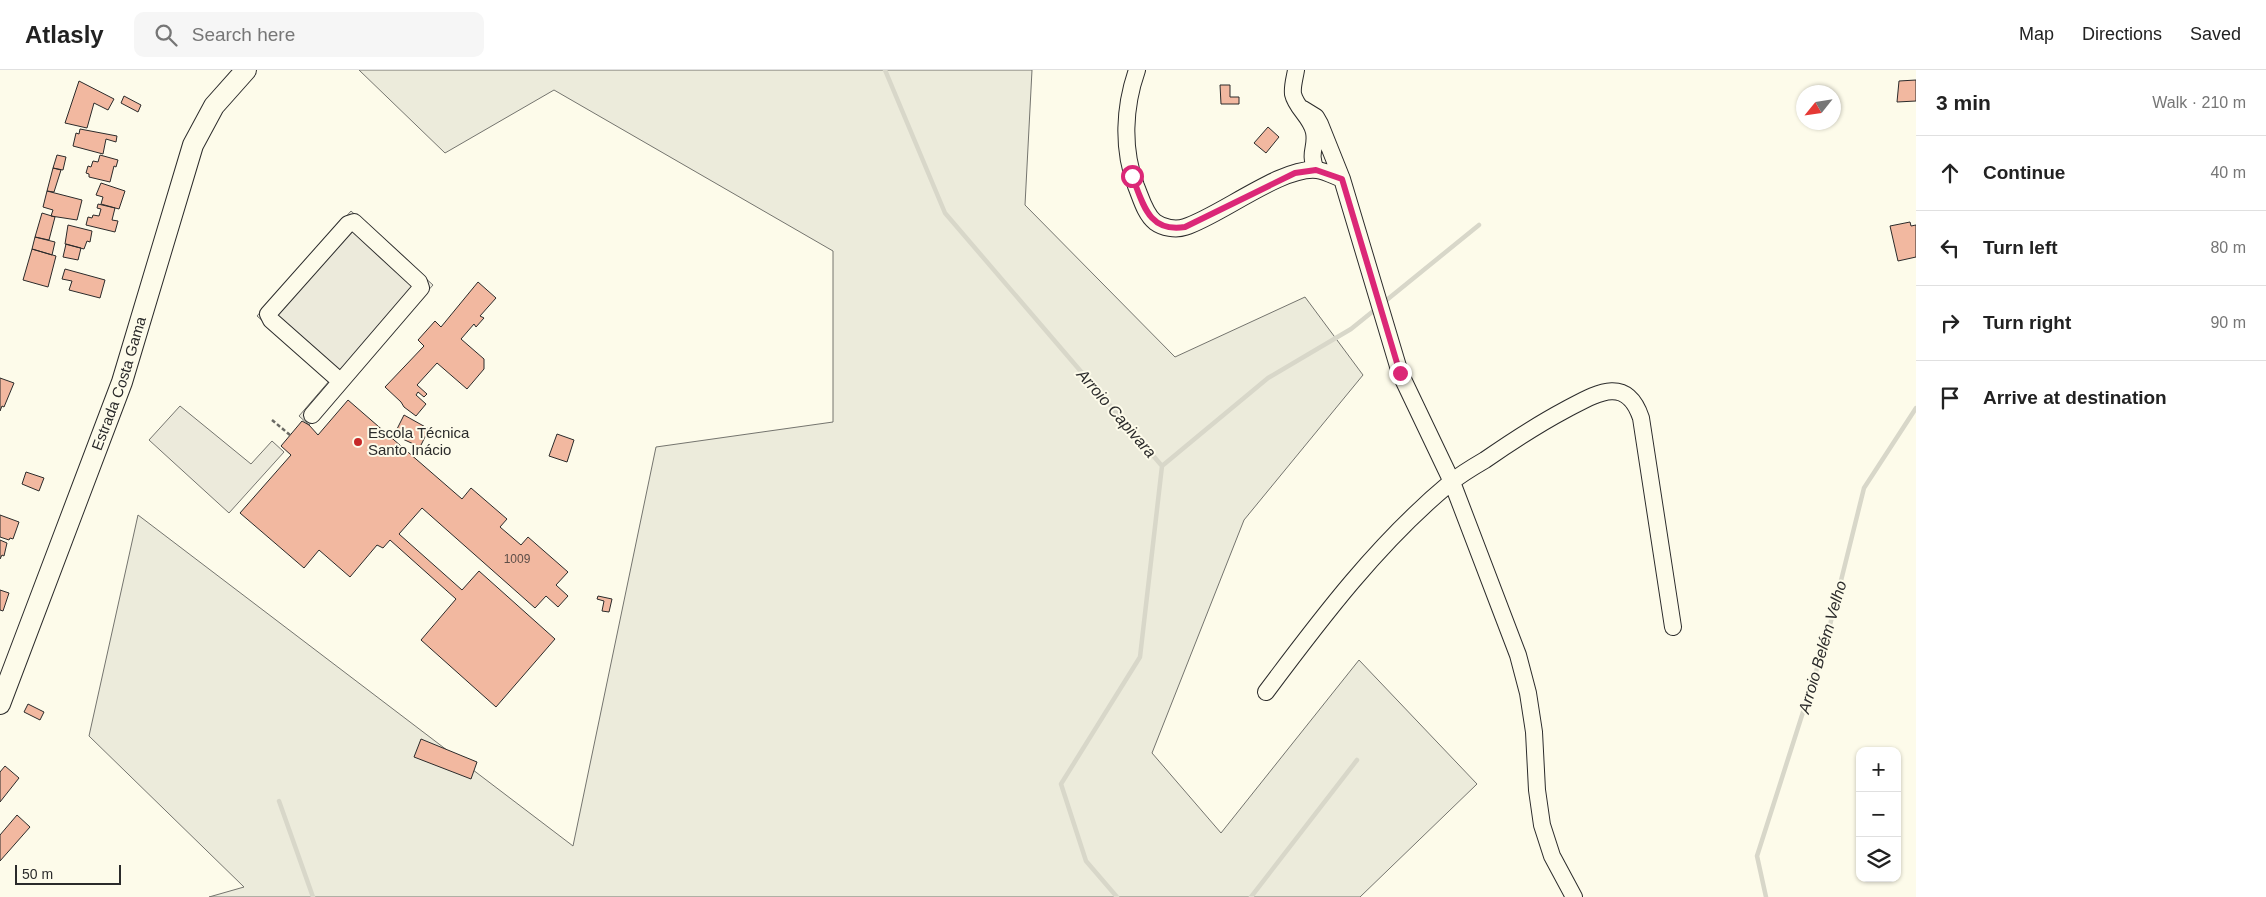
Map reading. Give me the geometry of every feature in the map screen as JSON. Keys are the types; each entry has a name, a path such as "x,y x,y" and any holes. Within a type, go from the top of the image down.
{"main road":[{"name":"Estrada Costa Gama","path":"0,704 122,382 193,145 214,106 246,70"}],"street":[{"path":"1137,70 1132,84 1127,115 1126,145 1132,176 1148,215 1163,226 1185,227 1295,173 1316,170 1342,179"},
{"path":"1296,70 1293,91 1314,133 1311,156 1316,170"},
{"path":"1302,109 1316,117 1342,179 1400,373 1452,482 1518,655 1528,693 1542,825 1552,856 1574,897"},
{"path":"312,415 421,288 419,282 354,222 348,224 268,314 270,320 340,381"},
{"path":"1266,692 1350,583 1399,530 1452,482 1542,423 1600,392 1612,390 1630,398 1637,407 1641,418 1673,628"}],"path":[{"path":"272,420 290,435"}],"shaded area":[{"path":"359,70 1032,70 1025,205 1175,357 1305,297 1363,375 1244,520 1152,753 1221,833 1359,660 1477,784 1360,897 209,897 244,887 89,736 138,515 573,846 656,447 833,422 833,251 554,90 445,153"},
{"path":"351,211 433,285 309,425 299,416 330,380 257,316"},
{"path":"180,406 251,464 272,441 284,452 229,513 149,440"}],"building":[{"path":"1916,80 1916,101 1897,102 1899,81"},
{"path":"79,81 114,99 108,110 94,103 87,128 65,123"},
{"path":"1220,85 1230,85 1230,97 1239,97 1239,104 1221,104"},
{"path":"124,96 141,105 138,112 121,103"},
{"path":"1268,127 1279,137 1266,153 1254,143"},
{"path":"80,129 117,136 116,142 106,139 103,154 73,146 76,133 79,134"},
{"path":"57,155 66,157 63,170 53,168"},
{"path":"100,155 118,160 116,167 114,166 110,182 89,177 89,174 86,173 88,166 91,167 93,161 98,162"},
{"path":"53,168 61,170 54,192 47,191"},
{"path":"101,183 125,191 119,209 101,204 103,197 96,195"},
{"path":"47,191 82,200 77,220 51,216 53,210 43,207"},
{"path":"98,204 115,208 112,220 118,221 115,232 86,225 88,217 92,218 93,215 99,216 101,209 97,208"},
{"path":"42,213 55,217 49,240 35,237"},
{"path":"1910,222 1911,226 1916,225 1916,257 1898,261 1890,226"},
{"path":"68,225 92,231 90,242 87,241 84,249 65,244"},
{"path":"35,237 55,242 52,255 32,249"},
{"path":"66,244 81,248 78,260 63,257"},
{"path":"32,249 56,256 48,287 23,280"},
{"path":"65,269 105,280 100,298 69,290 72,281 62,279"},
{"path":"478,282 496,298 480,316 484,318 476,327 474,324 461,339 484,359 484,369 467,389 437,363 417,385 427,394 424,397 418,392 416,395 426,404 416,416 404,407 385,387 424,346 418,340 435,321 441,327"},
{"path":"0,378 14,383 4,407 2,406 0,411"},
{"path":"348,400 462,499 471,488 507,519 500,527 521,545 528,537 568,572 556,585 568,596 558,607 546,596 535,608 422,508 399,534 462,590 479,571 555,639 496,707 421,640 456,599 390,540 383,548 377,545 350,577 319,550 304,568 240,513 291,455 281,446 302,421 309,425 318,435"},
{"path":"404,415 429,429 420,447 394,435"},
{"path":"557,434 574,440 567,462 549,456"},
{"path":"26,472 44,478 39,491 22,484"},
{"path":"0,515 19,522 13,539 10,538 9,540 0,537"},
{"path":"0,540 7,543 4,556 2,555 0,559"},
{"path":"0,590 9,593 3,611 0,610"},
{"path":"598,596 612,599 609,612 602,611 604,601 597,599"},
{"path":"28,704 44,712 40,720 24,712"},
{"path":"421,739 477,762 471,779 414,757"},
{"path":"5,766 19,778 0,802 0,772"},
{"path":"17,815 30,827 0,861 0,835"}],"waterway":[{"name":"Arroio Capivara","path":"885,70 945,213 1162,466 1140,657 1061,784 1086,861 1117,897"},
{"path":"1383,303 1479,225"},
{"path":"1162,466 1268,378 1351,329 1377,308"},
{"name":"Arroio Belém Velho","path":"1766,897 1757,856 1827,637 1864,488 1916,408"},
{"path":"1251,897 1357,760"},
{"path":"279,801 313,897"}],"place":[{"name":"Escola Técnica Santo Inácio","path":"358,442"}],"route":[{"path":"1132,176 1148,215 1163,226 1177,228 1185,227 1295,173 1316,170 1342,179 1400,373"}]}
